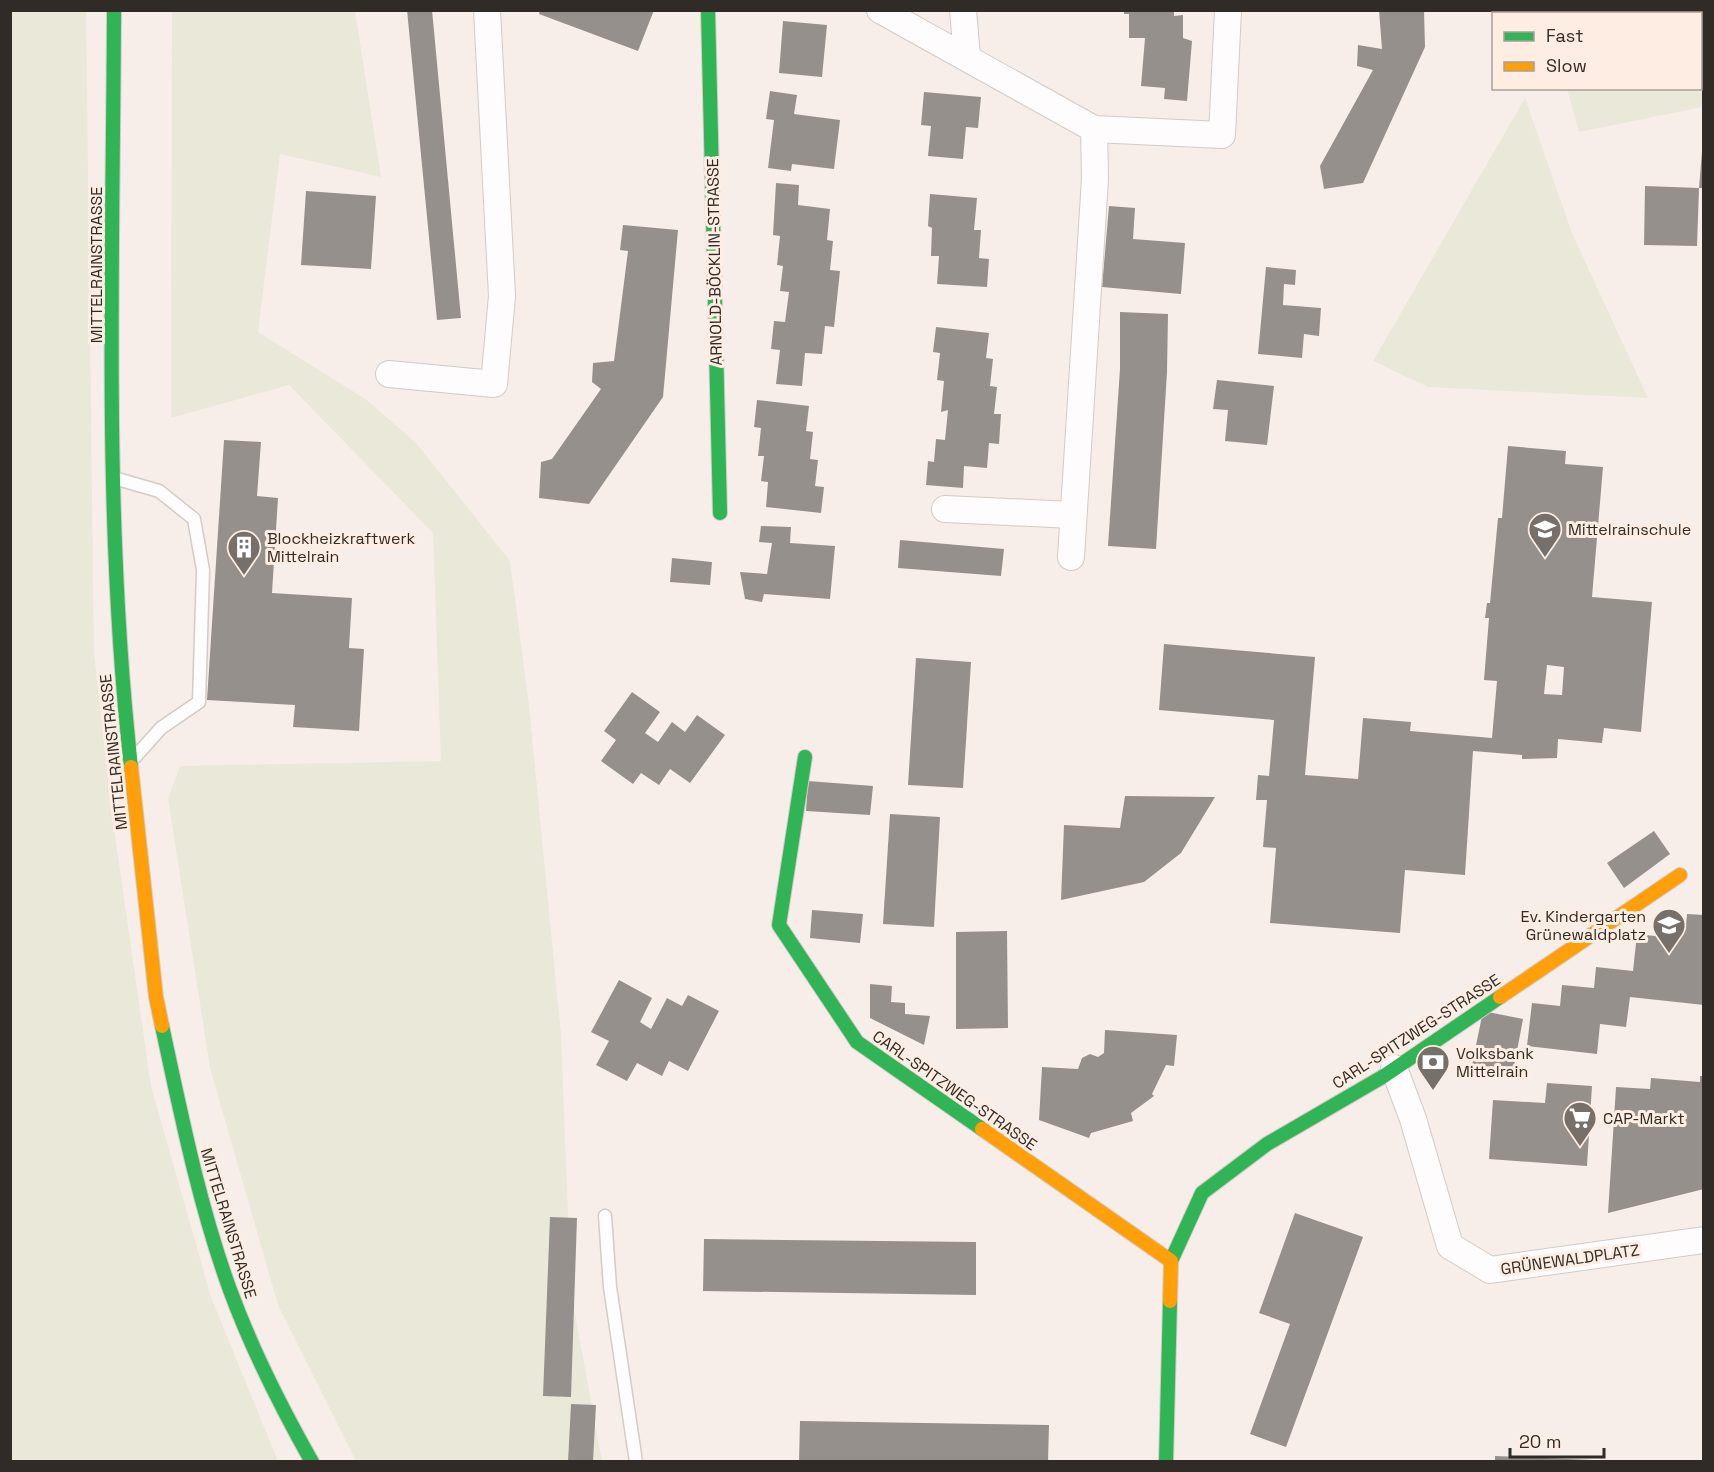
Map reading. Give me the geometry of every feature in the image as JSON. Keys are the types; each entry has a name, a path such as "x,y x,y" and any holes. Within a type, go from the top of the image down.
{"street":[{"name":"MITTELRAINSTRASSE","path":"114,10 112,478 122,690 156,997 189,1149 230,1289 277,1400 312,1461"},
{"path":"389,374 494,384 502,296 487,10"},
{"name":"ARNOLD-BÖCKLIN-STRASSE","path":"708,10 720,513"},
{"path":"880,10 1094,129 1222,135 1228,10"},
{"path":"963,10 967,57"},
{"path":"1071,557 1095,179 1094,129"},
{"path":"945,509 1072,515"},
{"name":"CARL-SPITZWEG-STRASSE","path":"805,757 779,925 857,1042 1171,1261"},
{"name":"CARL-SPITZWEG-STRASSE","path":"1166,1461 1171,1261 1202,1193 1267,1144 1394,1068 1680,875"},
{"name":"GRÜNEWALDPLATZ","path":"1394,1068 1413,1119 1450,1246 1490,1270 1704,1240"}],"lane":[{"path":"112,478 159,491 194,519 202,570 203,618 199,702 161,728 130,762"},
{"path":"605,1216 610,1287 636,1461"}],"shaded area":[{"path":"1568,10 1703,11 1703,107 1579,132 1567,90 1702,90 1702,12 1567,12"},
{"path":"10,11 86,11 94,654 115,835 151,1086 211,1297 278,1461 11,1461"},
{"path":"172,11 355,11 381,177 280,154 258,332 367,400 417,444 510,561 529,705 561,1035 571,1292 602,1461 356,1461 278,1305 210,1068 168,798 180,766 441,761 433,533 289,385 171,418"},
{"path":"1525,98 1572,233 1648,398 1428,387 1373,361"}],"building":[{"path":"407,10 432,10 461,318 437,320"},
{"path":"540,10 654,10 638,51 539,14"},
{"path":"1124,10 1174,10 1174,16 1183,15 1183,38 1192,41 1187,101 1164,99 1165,88 1141,86 1145,38 1129,38 1129,14 1124,14"},
{"path":"1379,10 1424,10 1425,47 1363,183 1324,189 1320,166 1373,70 1357,66 1358,45 1382,49"},
{"path":"783,21 827,25 822,77 779,73"},
{"path":"770,91 797,95 794,114 840,120 834,169 792,164 791,171 768,168 774,120 766,119"},
{"path":"924,92 981,97 978,128 966,127 963,159 928,156 931,126 921,125"},
{"path":"1702,151 1704,151 1704,188 1699,188"},
{"path":"776,183 799,185 798,205 830,209 827,240 833,241 830,270 840,271 834,327 825,326 822,354 805,353 802,386 776,384 780,350 771,349 774,321 785,322 789,292 780,291 783,266 777,265 780,236 773,235"},
{"path":"1645,186 1699,188 1697,246 1644,245"},
{"path":"306,191 376,196 371,269 301,265"},
{"path":"930,194 977,198 974,230 981,230 979,258 989,259 987,287 937,284 939,256 931,256 932,228 928,226"},
{"path":"1109,206 1135,208 1133,239 1185,243 1181,294 1102,287"},
{"path":"623,225 678,230 663,397 589,504 539,498 541,462 552,459 601,389 592,382 593,363 614,361 628,251 620,250"},
{"path":"1266,267 1296,270 1295,285 1284,284 1283,305 1321,308 1319,336 1304,334 1302,358 1258,354"},
{"path":"1120,312 1168,314 1167,372 1156,549 1108,546 1120,369"},
{"path":"936,327 989,333 986,358 993,359 990,386 997,387 994,414 1001,414 999,444 989,443 987,468 964,466 963,488 926,485 928,461 934,462 936,439 945,440 948,410 941,412 944,381 937,380 940,353 933,352"},
{"path":"1217,380 1274,386 1267,445 1225,441 1228,410 1213,409"},
{"path":"757,400 809,406 806,431 813,432 810,459 818,460 815,486 824,487 821,513 766,507 768,482 761,481 764,456 758,456 761,428 754,427"},
{"name":"Blockheizkraftwerk Mittelrain","path":"224,440 261,442 257,496 278,498 272,593 352,598 349,648 364,649 359,731 293,727 295,705 207,700"},
{"path":"1508,446 1566,451 1565,464 1603,467 1592,597 1652,602 1641,732 1604,728 1602,743 1558,739 1557,758 1522,759 1522,755 1473,751 1465,875 1405,870 1400,933 1270,923 1276,848 1263,847 1267,800 1256,800 1258,775 1269,776 1274,720 1159,710 1164,644 1315,657 1305,775 1358,779 1363,718 1411,722 1410,731 1492,738 1497,681 1484,680 1489,618 1485,618 1487,603 1490,603 1498,518 1502,518","holes":["1547,665 1564,667 1562,695 1544,694"]},
{"path":"761,526 791,527 790,543 835,546 830,599 764,594 762,602 745,599 740,572 767,574 772,543 759,542"},
{"path":"900,540 1004,549 1001,576 898,568"},
{"path":"672,558 712,562 710,585 670,582"},
{"path":"916,658 971,662 963,788 908,785"},
{"path":"632,692 660,712 645,733 658,742 672,722 685,732 697,715 725,735 690,783 670,769 659,785 641,773 633,784 601,761 616,740 604,731"},
{"path":"808,781 873,786 870,815 806,811"},
{"path":"1125,796 1215,797 1181,853 1144,882 1061,900 1064,825 1120,828"},
{"path":"890,814 940,817 934,927 883,924"},
{"path":"1654,831 1670,854 1624,888 1607,863"},
{"path":"812,910 863,914 860,943 810,938"},
{"path":"1687,914 1704,915 1704,1005 1630,997 1626,1027 1600,1024 1597,1054 1527,1046 1532,1003 1560,1006 1562,985 1594,988 1596,967 1633,971 1637,934 1655,936 1656,922 1686,925"},
{"path":"1007,931 1008,1028 956,1029 956,932"},
{"path":"619,980 652,998 640,1022 651,1029 667,998 682,1006 688,995 719,1011 688,1071 669,1061 662,1076 637,1063 627,1081 596,1065 609,1041 591,1032"},
{"path":"870,984 892,986 891,1002 905,1003 905,1014 930,1016 924,1045 870,1018"},
{"path":"1483,1011 1523,1019 1513,1072 1472,1065"},
{"path":"1105,1030 1177,1035 1174,1066 1166,1065 1152,1094 1154,1096 1131,1113 1133,1121 1091,1133 1089,1138 1039,1120 1042,1067 1078,1069 1082,1058 1090,1054 1098,1057 1104,1053"},
{"path":"1700,1076 1704,1076 1704,1189 1608,1213 1616,1087 1650,1089 1651,1078 1700,1082"},
{"path":"1547,1083 1592,1086 1587,1166 1489,1159 1493,1100 1545,1103"},
{"path":"1295,1213 1363,1237 1286,1447 1250,1434 1290,1324 1259,1313"},
{"path":"550,1217 577,1218 571,1397 543,1396"},
{"path":"704,1239 976,1242 976,1295 703,1291"},
{"path":"571,1404 596,1405 593,1462 568,1462"},
{"path":"800,1421 1049,1425 1048,1462 799,1462"},
{"path":"1495,1456 1593,1460 1593,1462 1495,1462"}],"traffic: fast":[{"path":"114,10 113,484 122,673 131,767"},
{"path":"708,10 720,513"},
{"path":"805,757 779,925 857,1042 982,1129"},
{"path":"1171,1261 1202,1193 1267,1144 1384,1076 1500,997"},
{"path":"162,1026 200,1192 230,1290 268,1378 312,1462"},
{"path":"1166,1462 1170,1301"}],"traffic: slow":[{"path":"131,767 156,997 162,1026"},
{"path":"1500,997 1680,875"},
{"path":"982,1129 1171,1261 1170,1301"}],"place":[{"name":"Mittelrainschule","path":"1545,558"},
{"name":"Blockheizkraftwerk Mittelrain","path":"244,576"},
{"name":"Ev. Kindergarten Grünewaldplatz","path":"1669,954"},
{"name":"Volksbank Mittelrain","path":"1433,1091"},
{"name":"CAP-Markt","path":"1580,1147"}]}
